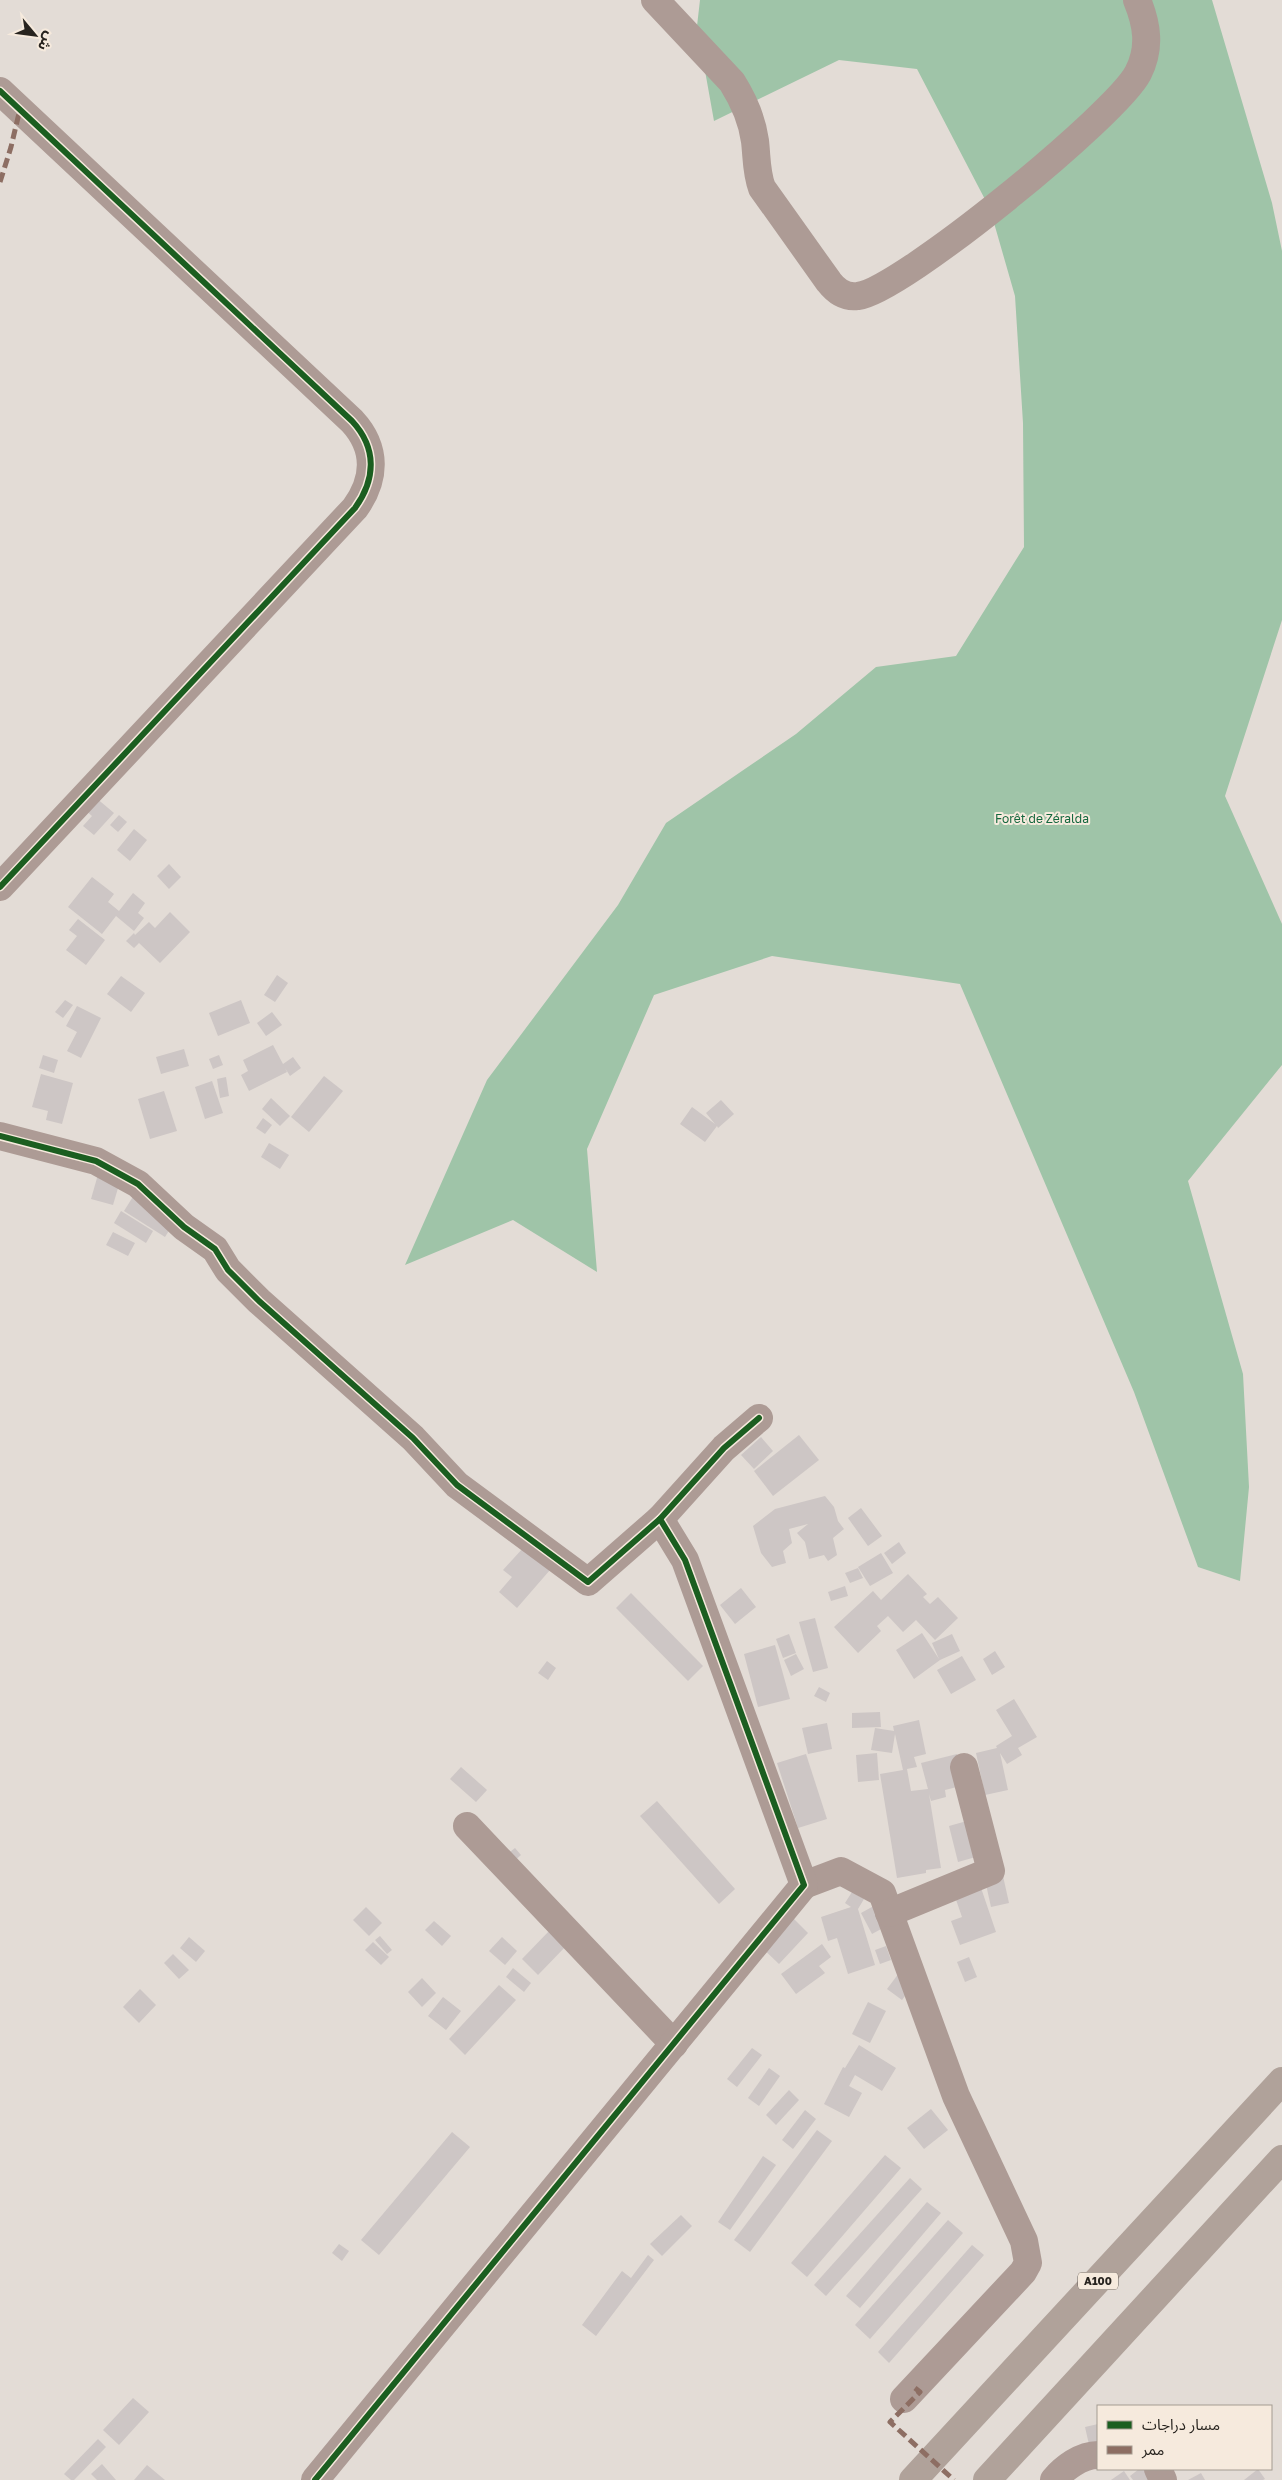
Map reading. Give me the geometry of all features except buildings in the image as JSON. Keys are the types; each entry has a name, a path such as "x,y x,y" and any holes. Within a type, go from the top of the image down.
{"highway":[{"name":"A100","path":"913,2480 1282,2081"},
{"path":"987,2480 1282,2159"}],"street":[{"path":"655,0 732,82 744,103 752,125 757,171 762,188 829,282 841,294 850,296 867,294 901,276 948,243 1051,161 1124,94 1138,73 1146,48 1146,27 1136,0"},
{"path":"0,91 352,421 366,440 372,462 368,487 355,508 0,887"},
{"path":"0,1136 96,1161 138,1184 184,1228 215,1249 228,1270 259,1302 413,1438 457,1485 588,1582 660,1519 724,1448 758,1418"},
{"path":"660,1519 685,1560 804,1884"},
{"path":"889,1913 991,1871 964,1767"},
{"path":"467,1826 674,2044"},
{"path":"315,2480 804,1884 842,1871 882,1893 956,2096 1024,2241 1028,2263 1023,2272 913,2393"},
{"path":"1054,2480 1064,2468 1092,2455 1097,2455"}],"green space":[{"name":"Forêt de Zéralda","path":"700,0 1212,0 1272,203 1282,251 1282,620 1225,796 1282,924 1282,1065 1188,1181 1243,1374 1249,1487 1240,1581 1198,1567 1134,1392 960,984 772,956 654,995 587,1149 597,1272 513,1220 405,1265 487,1080 618,905 666,823 796,734 876,667 956,656 1024,547 1023,423 1015,296 990,209 917,69 839,60 714,121 697,26"}],"marked path":[{"path":"0,182 20,109"},
{"path":"915,2388 920,2392 890,2422 954,2480"}],"cycle path":[{"path":"0,91 352,421 366,442 371,464 367,486 355,508 0,887"},
{"path":"0,1136 96,1161 138,1184 184,1227 215,1249 228,1270 259,1301 413,1438 457,1485 588,1582 660,1519 724,1448 759,1418"},
{"path":"315,2480 804,1885 685,1560 660,1519"}]}
